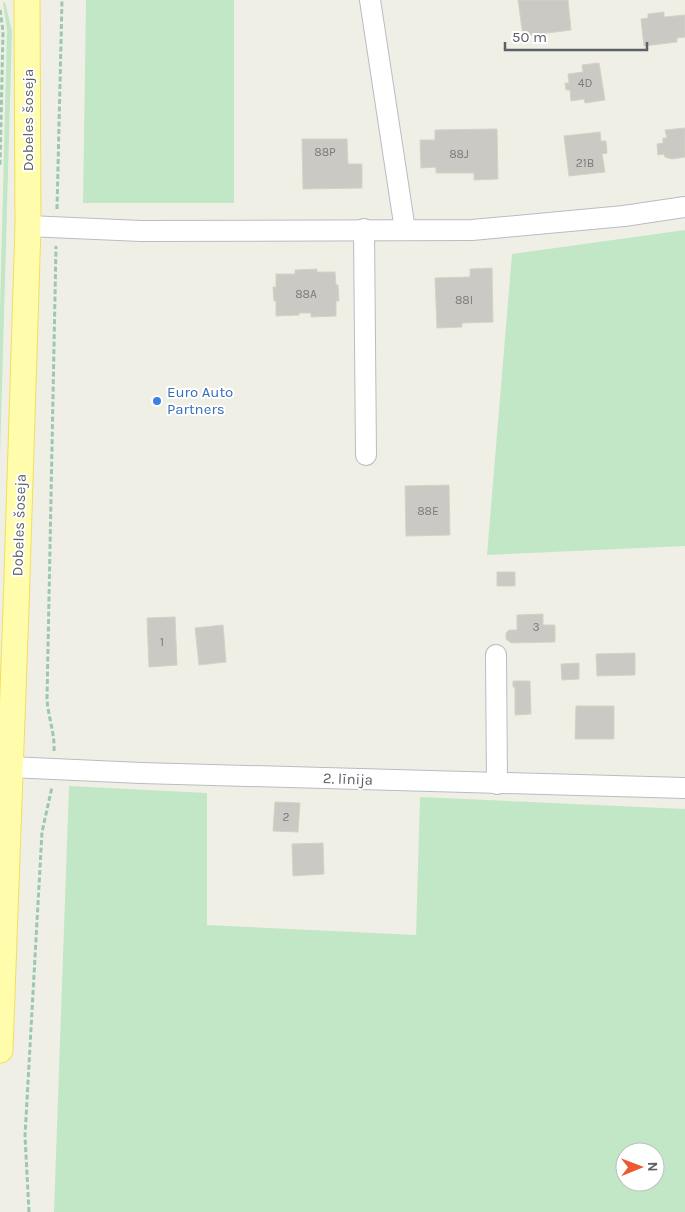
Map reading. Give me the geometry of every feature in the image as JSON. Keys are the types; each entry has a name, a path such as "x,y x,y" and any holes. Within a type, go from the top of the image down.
{"main road":[{"name":"Dobeles šoseja","path":"0,1050 10,767 8,608 28,226 28,0"}],"street":[{"path":"370,0 405,230"},
{"path":"28,226 141,231 472,230 624,216 685,207"},
{"path":"364,229 366,455"},
{"path":"496,655 497,784"},
{"name":"2. līnija","path":"10,767 497,784 685,788"}],"path":[{"path":"29,1212 25,1136 42,832 51,795 54,770 54,741 47,699 62,0"},
{"path":"0,10 3,31 0,165"}],"green space":[{"path":"86,0 234,0 234,203 83,203"},
{"path":"5,2 12,31 0,458 0,309 7,31 3,3"},
{"path":"685,230 685,546 487,555 512,254"},
{"path":"69,786 207,793 207,925 416,935 420,797 685,809 685,1212 54,1212"}],"building":[{"path":"518,0 568,0 571,30 523,36"},
{"path":"664,12 664,17 685,15 685,37 677,38 677,42 644,46 641,19 648,18 648,14"},
{"path":"599,63 605,100 585,103 584,99 571,101 570,90 566,90 565,83 569,83 568,74 583,72 582,65"},
{"path":"685,128 685,157 672,159 665,157 664,154 658,155 657,144 663,143 663,138 667,138 665,130"},
{"path":"497,129 498,179 474,180 474,173 436,173 436,167 421,168 420,140 435,140 435,130"},
{"path":"600,132 601,141 606,141 607,153 602,154 605,172 569,176 564,136"},
{"path":"302,139 347,139 348,164 362,164 362,188 303,189"},
{"path":"492,268 493,322 462,323 462,327 437,328 435,278 470,277 470,269"},
{"path":"317,269 317,272 335,272 339,301 336,301 336,316 311,317 311,313 299,313 299,315 276,316 276,301 274,301 273,287 276,287 276,274 295,274 295,270"},
{"path":"449,485 450,535 406,536 405,486"},
{"path":"497,572 515,572 515,586 497,586"},
{"path":"543,614 543,625 555,625 555,642 511,643 506,639 506,633 509,630 517,630 517,615"},
{"path":"175,617 177,665 149,667 147,618"},
{"path":"223,625 226,662 199,665 195,628"},
{"path":"635,653 635,675 597,676 596,654"},
{"path":"579,663 579,679 562,680 561,664"},
{"path":"513,681 530,681 531,714 515,715 515,687 513,687"},
{"path":"576,706 614,706 614,739 575,739"},
{"path":"275,802 300,803 298,832 273,831"},
{"path":"323,843 324,874 293,876 292,844"}],"place":[{"name":"Euro Auto Partners","path":"157,401"}]}
